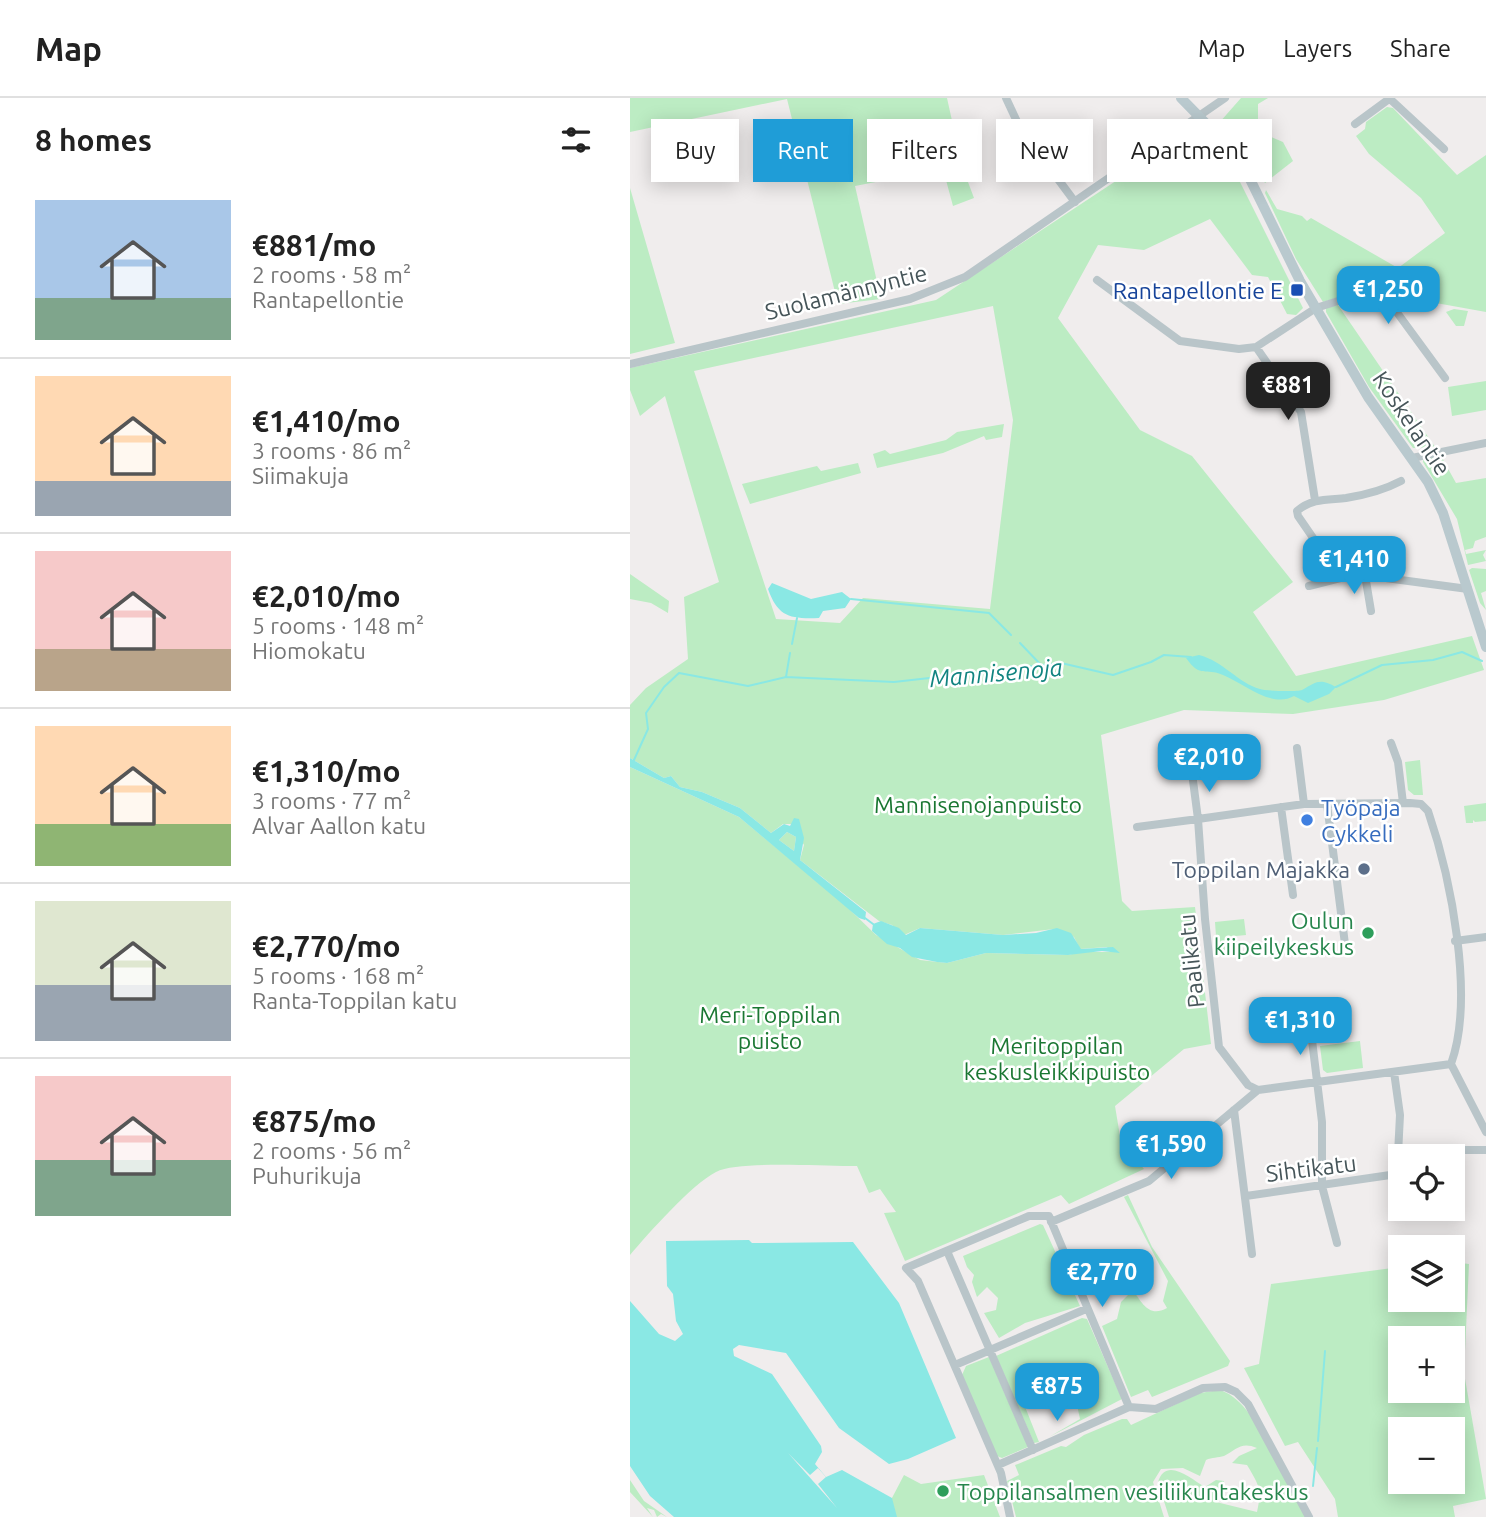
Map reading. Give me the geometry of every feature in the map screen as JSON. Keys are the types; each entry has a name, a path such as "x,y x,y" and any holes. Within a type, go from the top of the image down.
{"main road":[{"name":"Koskelantie","path":"1181,98 1246,171 1316,308 1367,397 1412,458 1443,513 1484,629 1486,647"}],"street":[{"path":"1006,98 1020,128 1075,202"},
{"name":"Suolamännyntie","path":"630,364 926,295 965,277 1225,98"},
{"path":"1355,124 1389,98 1444,149"},
{"path":"1097,280 1180,341 1239,349 1256,346 1316,308 1373,289 1379,290 1446,378"},
{"path":"1256,346 1301,412 1315,500"},
{"path":"1412,458 1486,443"},
{"path":"1340,577 1297,511 1315,500 1347,498 1385,489 1401,481"},
{"path":"1309,586 1340,577 1365,575 1468,589"},
{"path":"1365,575 1371,611"},
{"path":"1391,743 1398,762 1403,803"},
{"path":"1297,748 1304,804"},
{"name":"Paalikatu","path":"1192,773 1219,1046 1248,1085 1258,1090"},
{"path":"1137,827 1304,804 1422,804 1430,814 1447,883 1455,941 1462,1008 1451,1064 1486,1132"},
{"path":"1327,804 1345,944"},
{"path":"1281,807 1293,895"},
{"path":"1455,941 1486,937"},
{"path":"1307,1024 1311,1032 1322,1122 1322,1186 1337,1243"},
{"path":"1051,1222 1142,1185 1258,1090 1451,1064"},
{"path":"1394,1072 1400,1115 1399,1144"},
{"path":"1234,1110 1252,1254"},
{"path":"1465,1150 1485,1150"},
{"name":"Sihtikatu","path":"1246,1196 1388,1178"},
{"path":"1010,1517 998,1465 918,1281 905,1268 1029,1216 1049,1216 1129,1407"},
{"path":"947,1251 1033,1450"},
{"path":"955,1366 1086,1309"},
{"path":"998,1465 1129,1407 1156,1409 1215,1386 1236,1392 1248,1404 1309,1517"}],"green space":[{"path":"630,98 947,98 952,119 867,119 867,182 876,182 855,186 881,299 838,304 808,182 853,182 853,119 792,119 787,99 692,119 651,119 651,128 630,132"},
{"path":"1241,98 1268,98 1258,104 1258,119 1223,119"},
{"path":"1387,107 1393,108 1457,175 1486,155 1486,312 1436,303 1412,269 1385,288 1376,286 1323,302 1296,259 1265,193 1266,190 1277,209 1302,216 1307,221 1311,218 1398,268 1445,233 1421,198 1369,154 1356,136 1365,129 1366,122"},
{"path":"1272,137 1283,142 1293,161 1272,178"},
{"path":"947,182 968,182 974,198 953,206"},
{"path":"1114,182 1240,182 1303,308 1296,315 1287,314 1268,277 1252,275 1210,219 1144,250 1098,245 1058,318 1140,430 1192,456 1293,582 1253,612 1296,676 1472,636 1484,670 1384,700 1293,714 1184,710 1101,735 1122,901 1132,911 1195,907 1211,1044 1184,1049 1115,1106 1121,1142 1144,1169 1069,1204 1061,1195 905,1261 884,1213 896,1212 880,1189 869,1193 857,1166 763,1165 728,1168 716,1172 695,1187 630,1255 630,767 739,817 843,903 876,935 920,960 947,963 986,953 1068,955 1110,952 1107,947 1080,949 1074,937 1054,929 1003,935 920,928 904,935 892,925 879,921 800,860 804,845 792,824 783,824 771,833 740,808 702,792 680,787 671,776 664,778 630,758 630,705 646,688 688,659 684,597 719,582 665,396 640,416 630,390 630,368 936,300","holes":["993,306 1013,420 990,609 863,598 840,623 776,619 694,371"]},
{"path":"630,188 675,343 630,354"},
{"path":"1338,305 1435,447 1413,448 1369,387 1326,312 1326,308"},
{"path":"1454,309 1468,311 1464,326 1456,326 1446,312"},
{"path":"1486,381 1486,410 1452,416 1448,387"},
{"path":"1004,424 1002,437 986,440 984,436 943,453 877,468 873,454 885,450 890,454 946,440 957,432"},
{"path":"1441,456 1456,483 1486,478 1486,537 1475,541 1473,548 1465,550 1466,554 1486,550 1483,555 1486,561 1468,565 1457,519 1423,462 1423,458"},
{"path":"858,463 861,473 750,504 742,484 817,466 821,471"},
{"path":"1486,569 1486,591 1481,593 1486,610 1480,603 1469,570"},
{"path":"630,574 669,601 668,613 651,603 630,599"},
{"path":"1420,760 1423,795 1414,795 1408,790 1405,762"},
{"path":"1486,803 1486,821 1473,820 1473,823 1466,823 1464,806"},
{"path":"787,832 796,837 794,851 779,840"},
{"path":"1244,919 1246,935 1236,936 1238,948 1217,951 1215,922"},
{"path":"1360,1041 1363,1068 1327,1073 1323,1070 1320,1046"},
{"path":"1128,1195 1152,1247 1230,1361 1228,1366 1152,1397 1148,1390 1131,1397 1102,1326 1117,1319 1121,1302 1133,1290 1147,1308 1161,1311 1167,1308 1163,1301 1168,1281 1124,1197"},
{"path":"1043,1225 1080,1306 1025,1323 999,1338 984,1313 996,1310 998,1298 987,1287 977,1297 972,1282 974,1275 963,1256"},
{"path":"1465,1264 1469,1264 1465,1351 1465,1326 1388,1326 1388,1403 1465,1403 1465,1379 1486,1499 1453,1506 1455,1517 1338,1517 1335,1499 1298,1442 1285,1446 1244,1368 1259,1364 1271,1284 1388,1269 1388,1312 1465,1312"},
{"path":"1082,1318 1087,1319 1122,1399 1049,1437 1080,1419 1076,1400 1070,1401 1064,1381 1022,1399 1039,1442 1034,1443 996,1356"},
{"path":"989,1357 1028,1447 1002,1458 997,1456 962,1375 966,1366"},
{"path":"1219,1390 1232,1396 1258,1425 1307,1517 1169,1517 1158,1482 1162,1474 1173,1470 1205,1487 1216,1480 1224,1481 1216,1502 1257,1512 1259,1492 1254,1478 1247,1465 1232,1463 1239,1456 1257,1448 1247,1445 1224,1456 1206,1460 1200,1476 1183,1468 1161,1469 1153,1482 1164,1517 1016,1517 1007,1481 1019,1475 1015,1465 1061,1446 1066,1447 1084,1435 1122,1419 1127,1419 1131,1425 1200,1393"},
{"name":"Toppilansalmen vesiliikuntakeskus","path":"904,1475 921,1484 984,1475 1000,1517 882,1517"},
{"path":"630,1480 644,1501 667,1517 661,1514 657,1517 654,1510 647,1508 653,1517 630,1492"}],"water":[{"path":"772,583 811,599 842,592 851,599 845,608 823,611 819,618 793,617 776,605 768,589"},
{"path":"1199,655 1216,662 1260,689 1299,691 1322,682 1336,687 1329,694 1308,703 1294,696 1285,699 1267,697 1223,675 1200,670 1186,658"},
{"path":"630,758 664,778 671,776 680,787 702,792 740,808 771,833 784,824 790,826 794,818 799,819 804,838 800,860 866,912 865,920 859,918 739,817 630,767","holes":["787,832 796,837 794,851 779,840"]},
{"path":"881,921 899,928 906,935 920,928 1003,935 1036,933 1057,928 1071,933 1081,949 1113,947 1120,953 986,953 947,963 937,962 912,957 900,948 887,944 872,931 873,924"},
{"path":"749,1240 752,1243 853,1242 899,1303 956,1438 908,1459 889,1464 839,1428 786,1353 739,1345 733,1349 734,1356 772,1374 821,1446 822,1452 815,1464 826,1477 842,1470 892,1498 897,1517 674,1517 650,1496 630,1466 630,1301 659,1334 675,1341 683,1334 676,1321 673,1294 667,1286 666,1241"}],"pier":[{"path":"788,1453 810,1475 818,1468 826,1477 818,1484 837,1508"}],"waterway":[{"path":"851,599 989,613 1011,635"},
{"path":"792,644 797,618"},
{"path":"1020,643 1041,665"},
{"name":"Mannisenoja","path":"1336,687 1382,665 1433,660 1462,652 1482,661"},
{"path":"786,677 790,653"},
{"name":"Mannisenoja","path":"634,760 648,729 646,713 664,687 679,673 748,686 786,677 894,682 1061,663 1113,675 1164,655 1191,657"},
{"path":"865,918 873,924"},
{"path":"1318,1441 1325,1351"},
{"path":"1313,1486 1317,1448"}],"place":[{"name":"Rantapellontie E","path":"1297,290"},
{"name":"Työpaja Cykkeli","path":"1307,820"},
{"name":"Toppilan Majakka","path":"1364,869"},
{"name":"Oulun kiipeilykeskus","path":"1368,933"},
{"name":"Toppilansalmen vesiliikuntakeskus","path":"943,1491"}],"park label":[{"name":"Mannisenojanpuisto","path":"978,804"},
{"name":"Meri-Toppilan puisto","path":"770,1027"},
{"name":"Meritoppilan keskusleikkipuisto","path":"1057,1058"}]}
